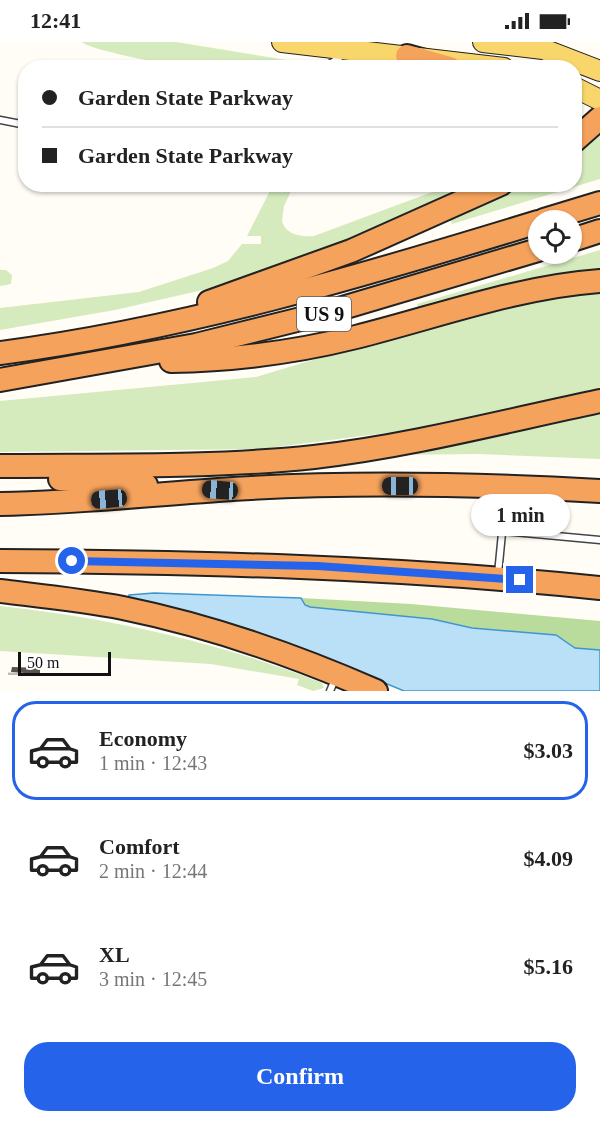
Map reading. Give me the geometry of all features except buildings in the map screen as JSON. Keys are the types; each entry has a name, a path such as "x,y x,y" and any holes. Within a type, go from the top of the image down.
{"highway":[{"path":"407,56 421,60"},
{"path":"582,134 600,118"},
{"path":"135,330 351,251 483,192"},
{"path":"577,210 600,203"},
{"name":"US 9","path":"0,353 135,330 331,284 528,225"},
{"path":"582,237 600,231"},
{"name":"US 9","path":"0,380 106,363 196,345 329,312 528,253"},
{"path":"106,363 199,360 302,348 355,337 542,289 600,281"},
{"path":"0,466 207,463 315,456 408,442 600,401"},
{"path":"0,480 61,479 220,490"},
{"path":"0,504 65,503 220,490 506,487 600,491"},
{"path":"0,561 273,564 497,578 600,588"},
{"path":"0,591 74,600 164,618 238,637 334,683 376,691"}],"main road":[{"path":"282,42 439,60"},
{"path":"483,42 543,49 573,60"},
{"path":"582,63 600,70"},
{"path":"582,91 600,100"}],"lane":[{"path":"332,60 352,50"},
{"path":"0,120 18,123"},
{"path":"497,578 506,487"},
{"path":"502,531 600,540"}],"green space":[{"path":"82,42 176,42 286,60 146,60"},
{"path":"600,129 600,179 582,184 582,145"},
{"path":"269,192 291,192 284,206 282,221 284,226 290,232 299,235 314,236 432,192 465,192 354,244 233,283 115,310 0,330 0,308 139,292 213,268 228,261 242,244 261,244 261,236 247,236"},
{"path":"503,192 557,192 452,224 449,215"},
{"path":"600,250 600,271 420,313 417,304 553,264 582,264 582,255"},
{"path":"0,270 6,270 12,275 11,284 0,286"},
{"path":"600,293 600,393 421,432 385,433 261,449 0,452 0,401 256,377 433,324 563,295"},
{"path":"600,409 600,459 478,454 391,455"},
{"path":"301,598 411,604 600,621 600,650 575,648 563,639 472,628 432,619 310,607 305,605"},
{"path":"0,606 83,617 204,644 283,668 322,683 324,688 313,691 297,685 299,679 211,664 0,651"}],"water":[{"path":"154,593 301,598 305,605 310,607 432,619 472,628 556,635 575,648 600,650 600,691 404,691 308,651 253,632 129,598 129,595"}],"route":[{"path":"72,561 318,566 520,580"}]}
